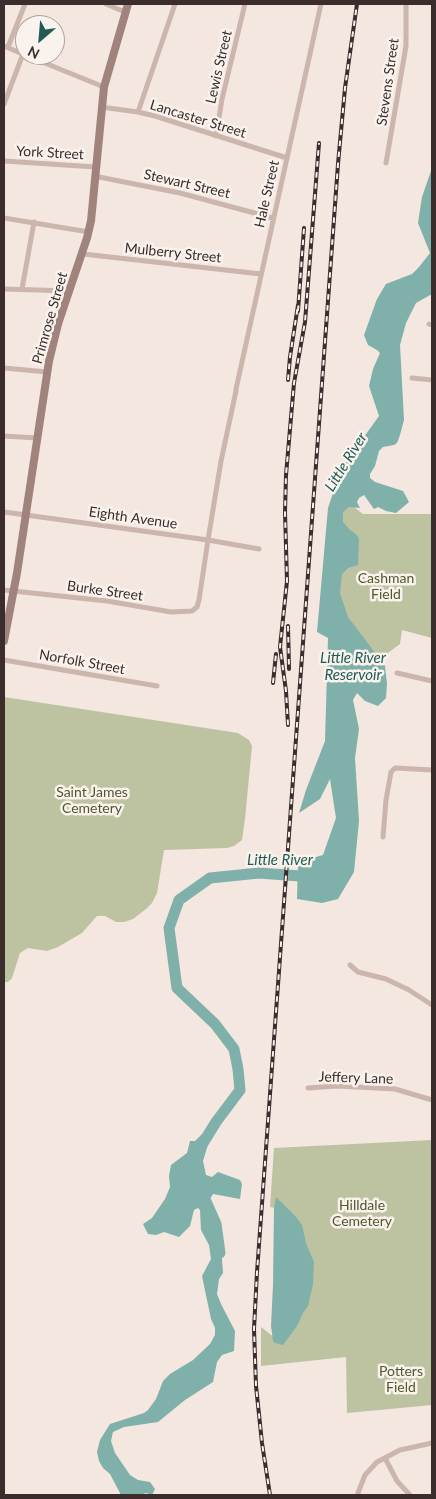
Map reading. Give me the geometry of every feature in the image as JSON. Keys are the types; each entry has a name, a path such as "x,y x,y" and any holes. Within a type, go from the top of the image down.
{"main road":[{"name":"Primrose Street","path":"4,641 26,515 47,372 55,336 83,254 88,232 104,87 128,4"}],"street":[{"path":"6,46 25,4"},
{"path":"106,4 125,12"},
{"path":"138,112 174,4"},
{"name":"Lewis Street","path":"216,136 222,99 245,4"},
{"name":"Hale Street","path":"192,611 197,607 200,600 221,461 321,4"},
{"name":"Stevens Street","path":"386,163 406,46 406,4"},
{"path":"4,104 20,65"},
{"path":"49,65 104,87"},
{"name":"Lancaster Street","path":"101,107 138,112 287,158"},
{"name":"York Street","path":"4,161 95,167"},
{"name":"Stewart Street","path":"94,176 180,193 273,218"},
{"path":"4,218 88,232"},
{"path":"22,289 34,222"},
{"name":"Mulberry Street","path":"83,254 261,274"},
{"path":"4,288 70,291"},
{"path":"4,368 47,372"},
{"path":"412,378 432,380"},
{"path":"4,436 37,438"},
{"name":"Eighth Avenue","path":"4,512 208,540 259,549"},
{"name":"Burke Street","path":"4,590 107,601 171,612 192,611"},
{"name":"Norfolk Street","path":"4,660 157,686"},
{"path":"397,673 432,681"},
{"path":"383,837 386,800 391,772 395,768 432,770"},
{"path":"350,966 360,972 386,979 409,990 432,1005"},
{"name":"Jeffery Lane","path":"308,1088 337,1086 395,1089 432,1100"},
{"path":"358,1493 368,1470 385,1458 400,1450 432,1442"},
{"path":"385,1458 397,1481 410,1495"}],"green space":[{"name":"Cashman Field","path":"349,503 363,514 432,514 432,638 402,630 400,644 377,661 360,645 338,597 339,524 342,507"},
{"name":"Saint James Cemetery","path":"4,697 238,733 249,740 252,746 242,840 234,846 227,848 164,850 157,893 152,903 146,909 133,919 124,922 116,922 105,916 97,916 82,933 47,951 28,948 20,953 12,978 8,982 4,982"},
{"name":"Hilldale Cemetery","path":"432,1140 432,1405 347,1413 346,1357 261,1366 261,1327 279,1341 280,1209 270,1207 274,1148"}],"water":[{"name":"Little River Reservoir","path":"432,168 432,294 416,303 406,323 400,345 404,420 400,435 397,443 383,447 379,451 375,466 370,474 370,478 375,482 403,491 409,502 396,513 378,507 374,509 364,495 357,502 360,508 349,507 343,512 343,522 359,539 358,565 348,568 342,574 340,593 348,617 385,666 387,684 386,698 378,706 365,701 357,693 353,700 359,729 355,758 359,821 354,872 338,899 322,903 297,899 298,862 323,855 336,818 330,779 320,799 299,813 325,741 328,638 317,632 328,508 341,469 379,416 369,386 373,369 380,353 368,345 364,335 377,299 386,284 412,274 430,253 418,223 422,197"},
{"path":"202,1134 208,1136 209,1141 203,1161 206,1175 212,1177 218,1172 240,1180 242,1184 240,1199 213,1194 209,1201 211,1218 221,1246 223,1273 219,1279 217,1294 235,1331 234,1351 222,1355 217,1362 213,1382 185,1400 158,1422 124,1427 113,1432 111,1441 115,1453 130,1475 138,1480 150,1482 155,1489 152,1495 146,1493 141,1495 121,1495 110,1474 99,1461 97,1452 100,1440 110,1424 148,1410 156,1399 163,1381 170,1374 193,1360 210,1344 215,1335 215,1328 211,1319 202,1276 211,1259 209,1245 201,1230 200,1210 198,1208 194,1210 190,1226 179,1237 164,1232 156,1235 148,1234 143,1224 152,1218 165,1199 170,1187 171,1165 187,1153 190,1141 195,1141"},
{"path":"276,1197 302,1225 306,1243 314,1262 313,1284 308,1306 297,1326 283,1345 273,1341 271,1326 274,1208"}],"waterway":[{"name":"Little River","path":"200,1148 216,1122 240,1090 234,1049 215,1024 177,988 169,928 179,900 210,878 259,873 313,877"},
{"name":"Little River","path":"204,1197 216,1224 220,1253"}],"railway":[{"path":"270,1495 256,1386 254,1329 257,1272 338,164 345,88 357,4"},
{"path":"288,725 280,647 287,581 286,475 294,383 305,322 319,143"},
{"path":"298,311 304,228"},
{"path":"288,380 298,305"},
{"path":"288,626 289,669"},
{"path":"273,683 276,654"}],"park label":[{"name":"Potters Field","path":"401,1379"}]}
